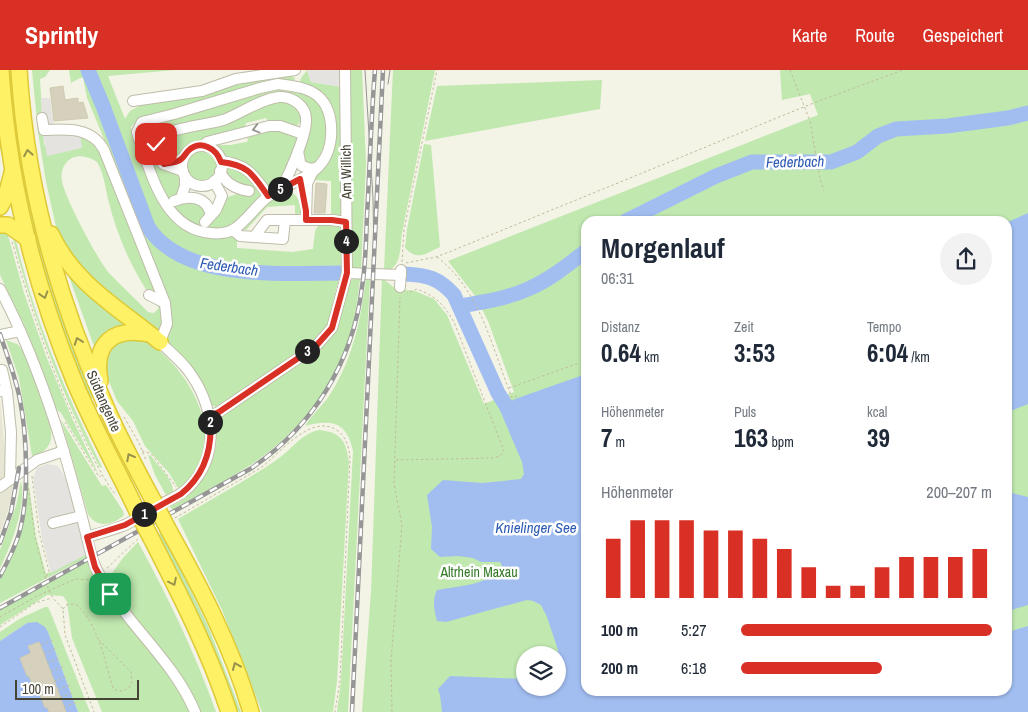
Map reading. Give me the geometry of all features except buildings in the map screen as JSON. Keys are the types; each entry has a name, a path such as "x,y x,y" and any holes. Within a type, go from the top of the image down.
{"highway":[{"name":"Südtangente","path":"1,70 13,169 28,239 48,308 73,376 148,537 196,628 212,664 229,712"},
{"name":"Südtangente","path":"19,70 27,143 37,201 49,253 67,310 104,402 126,450 211,609 239,674 251,712"},
{"path":"0,207 6,196 13,169"},
{"path":"37,201 55,242 70,267 84,282 154,338"},
{"path":"0,226 8,225 28,239"},
{"path":"104,402 97,364 99,354 104,346 112,338 130,332 154,338"}],"street":[{"path":"133,101 202,91 236,79 297,70 296,86"},
{"name":"Am Willich","path":"210,416 219,412 316,346 332,328 347,273 344,70"},
{"path":"306,216 307,184 326,156 330,146 331,132 328,110 318,96 296,86 278,84 174,114 153,118 142,122 139,127 138,136 155,183 172,214 194,229 206,233 217,234 234,230 268,196 316,170"},
{"path":"221,166 214,181 206,185 198,185 157,158 156,144 164,135 226,119 274,98 287,98 299,104 306,115 306,125 298,150 281,189"},
{"path":"42,118 44,130 78,130 85,132 102,144 165,303 167,324 154,338 186,368 194,379 202,393 210,416 210,450 200,475 181,494 125,525 87,537"},
{"path":"204,146 207,142 269,126 280,126 303,134"},
{"path":"164,164 184,158 190,149 204,146 212,149 219,156 225,180 244,190 222,196"},
{"path":"298,150 302,166 316,170"},
{"path":"298,150 298,180"},
{"path":"184,158 185,186 177,200 198,199 204,202 209,208 208,218 220,205 222,196 214,181"},
{"path":"293,161 306,216"},
{"path":"221,166 243,166 268,196"},
{"path":"254,237 267,220 285,220 306,216 346,222"},
{"path":"234,230 240,236 283,239 285,220"},
{"path":"347,273 401,273 400,289"},
{"path":"0,289 20,331 52,415 98,573 110,594 177,680 195,712"},
{"path":"149,295 165,303"},
{"path":"0,335 20,331"},
{"path":"0,370 2,370 3,392 11,432 10,480"},
{"path":"0,487 37,460 64,451"},
{"path":"53,523 81,516"}],"path":[{"path":"437,70 404,230 401,264 436,256 804,107 903,70"},
{"path":"790,70 810,121 820,179 824,191"},
{"path":"436,256 450,267 468,292 488,330 512,398 517,396"},
{"path":"395,460 493,458 500,456 504,451 454,322 444,306 432,295 417,289 406,294 400,289"},
{"path":"392,712 391,661 402,525 394,484 400,289"},
{"path":"508,389 579,363"},
{"path":"52,415 61,416 99,477 102,475"},
{"path":"168,526 262,467 310,428 326,426 334,428 341,434 346,440 350,459 340,681 335,712"},
{"path":"142,451 153,456 181,494"},
{"path":"28,466 40,532 50,571 45,577"},
{"path":"28,466 32,524 45,577 53,598 63,608 65,635 94,712"},
{"path":"98,573 107,568 136,540 148,537"},
{"path":"0,617 49,590 75,579 83,580"},
{"path":"0,626 36,604 53,598"},
{"path":"63,608 70,604 77,605 91,622 99,640 113,688 116,691 122,692 129,688 132,681 131,672 99,640"},
{"path":"41,645 53,640"},
{"path":"44,654 56,648"},
{"path":"47,663 60,658"},
{"path":"51,671 63,667"},
{"path":"54,681 67,676"},
{"path":"58,690 70,685"},
{"path":"60,698 73,693"},
{"path":"64,707 77,702"}],"shaded area":[{"path":"307,70 341,70 342,87 311,82"},
{"path":"41,98 50,98 54,127 80,134 82,148 47,156 42,128"},
{"path":"0,399 5,455 13,487 10,504 0,534"},
{"path":"47,464 58,466 66,479 87,554 51,573 42,539 33,478 37,468"}],"green space":[{"path":"9,70 13,70 85,375 93,397 91,399 73,361 58,321 34,239 18,154"},
{"path":"32,70 50,70 45,77 40,79 44,145 80,134 96,142 159,294 147,291 129,258 115,223 103,176 97,162 88,157 79,156 67,162 63,168 62,178 64,189 83,229 98,257 110,274 148,312 154,313 159,308 152,299 164,309 162,329 157,331 95,286 59,240 46,182 38,132"},
{"path":"69,70 175,70 108,76 125,119 130,111 141,105 192,98 231,84 280,76 292,76 295,78 294,82 218,96 138,119 131,127 137,150 160,200 175,221 232,236 237,240 237,248 293,252 313,249 315,231 318,226 341,226 343,229 343,264 333,301 330,327 316,342 218,408 211,405 193,370 167,341 171,316 87,98 83,78 71,83"},
{"path":"307,70 311,82 342,87 344,215 331,216 331,181 312,180 327,164 332,154 334,122 300,82"},
{"path":"347,70 362,70 366,164 361,269 352,269 351,267"},
{"path":"393,70 435,70 402,233 400,254 393,267 389,271 384,271"},
{"name":"Altrhein Maxau","path":"780,70 1028,70 1028,712 362,712 371,592 382,278 396,289 415,291 434,299 447,315 484,404 514,392 488,321 476,297 448,261 818,115 810,94 782,100"},
{"path":"602,80 600,109 425,141 437,86"},
{"path":"276,88 307,94 318,102 326,118 327,142 318,163 308,166 302,156 310,127 291,95 222,116 171,128 152,158 161,166 181,175 182,189 208,210 225,198 240,193 224,172 230,166 244,172 262,193 261,199 257,204 231,225 222,229 204,228 187,220 172,207 164,193 143,142 142,136 145,125"},
{"path":"281,100 292,105 299,112 301,120 297,126 293,127 268,121 266,118 246,123 242,131 197,143 187,148 173,161 165,161 160,155 159,144 161,140"},
{"path":"275,129 298,137 298,139 283,182 272,189 269,189 224,157 211,145 230,145 246,142 248,141 247,138 255,134"},
{"path":"424,144 431,145 440,247 426,254 418,255 405,248"},
{"path":"202,149 208,150 213,154 217,159 217,171 213,176 208,180 202,181 196,180 191,176 187,171 186,165 187,159 191,154 196,150"},
{"path":"289,191 297,197 300,205 301,212 295,217 295,205 267,207 246,230 242,229 242,226 277,195"},
{"path":"0,232 7,232 24,293 46,356 99,475 61,413 56,409 26,329 0,275"},
{"path":"12,235 17,244 33,302 53,358 101,468 72,410 49,353 38,324"},
{"path":"66,268 137,327 96,352"},
{"path":"356,278 360,279 356,307 344,354 325,390 313,406 286,437 255,462 172,510 170,506 179,502 194,490 206,474 214,456 217,425 224,413 320,349 335,326 347,282"},
{"path":"366,278 370,278 348,712 337,712 341,681 353,451 347,434 337,425 323,423 305,426 327,399 343,371 358,325"},
{"path":"126,338 145,340 163,354 188,384 204,421 206,440 203,458 194,474 178,488 169,473 145,446 133,421 117,401 103,367 109,347"},
{"path":"6,340 17,344 23,350 49,420 51,431 50,443 44,450 32,456 19,378"},
{"path":"61,420 102,486 106,485 123,511 124,515 115,521 100,524 88,514"},
{"path":"319,430 333,433 342,439 349,462 337,681 333,712 262,712 222,610 178,519 263,469 281,457 306,435"},
{"path":"148,455 151,456 168,478 173,487 173,492 166,495 155,475"},
{"path":"28,479 36,537 46,574 87,554 87,557 0,603 0,578 16,546 22,527"},
{"path":"21,481 22,501 20,513 9,548 0,568 0,550 16,506"},
{"path":"161,533 208,626 241,712 237,712 206,632 158,535"},
{"path":"138,542 180,626 216,712 199,712 107,580 123,558"},
{"path":"88,560 177,687 190,712 102,712 72,638 67,602 63,596 47,595 0,625 0,608"},
{"path":"48,607 50,611 90,712 78,712 48,632 27,623 0,641 0,632 21,618"}],"water":[{"path":"1028,213 1028,404 1012,410 1012,220"},
{"name":"Knielinger See","path":"581,376 581,696 1012,696 1012,631 1028,626 1028,712 442,712 438,689 450,676 516,679 516,696 566,696 566,646 557,646 541,605 527,600 446,622 437,621 435,613 434,598 437,590 481,581 496,574 503,568 500,562 481,562 473,558 458,556 440,557 431,549 432,527 427,495 443,480 483,483 521,479 524,474 522,462 499,408 515,399"},
{"path":"1012,493 1028,497 1028,605 1012,610"},
{"path":"37,622 45,627 48,632 78,712 0,712 0,641 27,623"}],"waterway":[{"name":"Federbach","path":"88,70 148,227 164,245 185,257 210,266 236,271 291,274 341,273"},
{"name":"Federbach","path":"636,216 716,176 752,162 831,162 857,152 878,136 896,129 947,126 1008,118 1028,113"},
{"name":"Federbach","path":"460,306 503,298 528,289 551,277 581,255"},
{"path":"405,274 432,278 454,295 498,393 505,404"}],"tram line":[{"path":"365,70 373,198 374,260"},
{"path":"388,84 390,70"}],"railway":[{"path":"0,608 250,469 273,452 311,413 339,366 350,341 357,315 365,260 375,70"},
{"path":"352,712 383,70"},
{"path":"0,334 14,375 20,400 26,465 25,500 20,530 14,548 0,576"},
{"path":"0,543 11,512 19,468"}],"route":[{"path":"110,594 95,567 87,537 125,525 181,494 188,488 200,475 210,450 210,416 219,412 316,346 324,338 332,328 347,273 346,222 306,220 300,179 268,196 248,170 236,163 221,162 216,152 208,147 194,147 188,151 184,158 164,164 155,155 156,144"}]}
